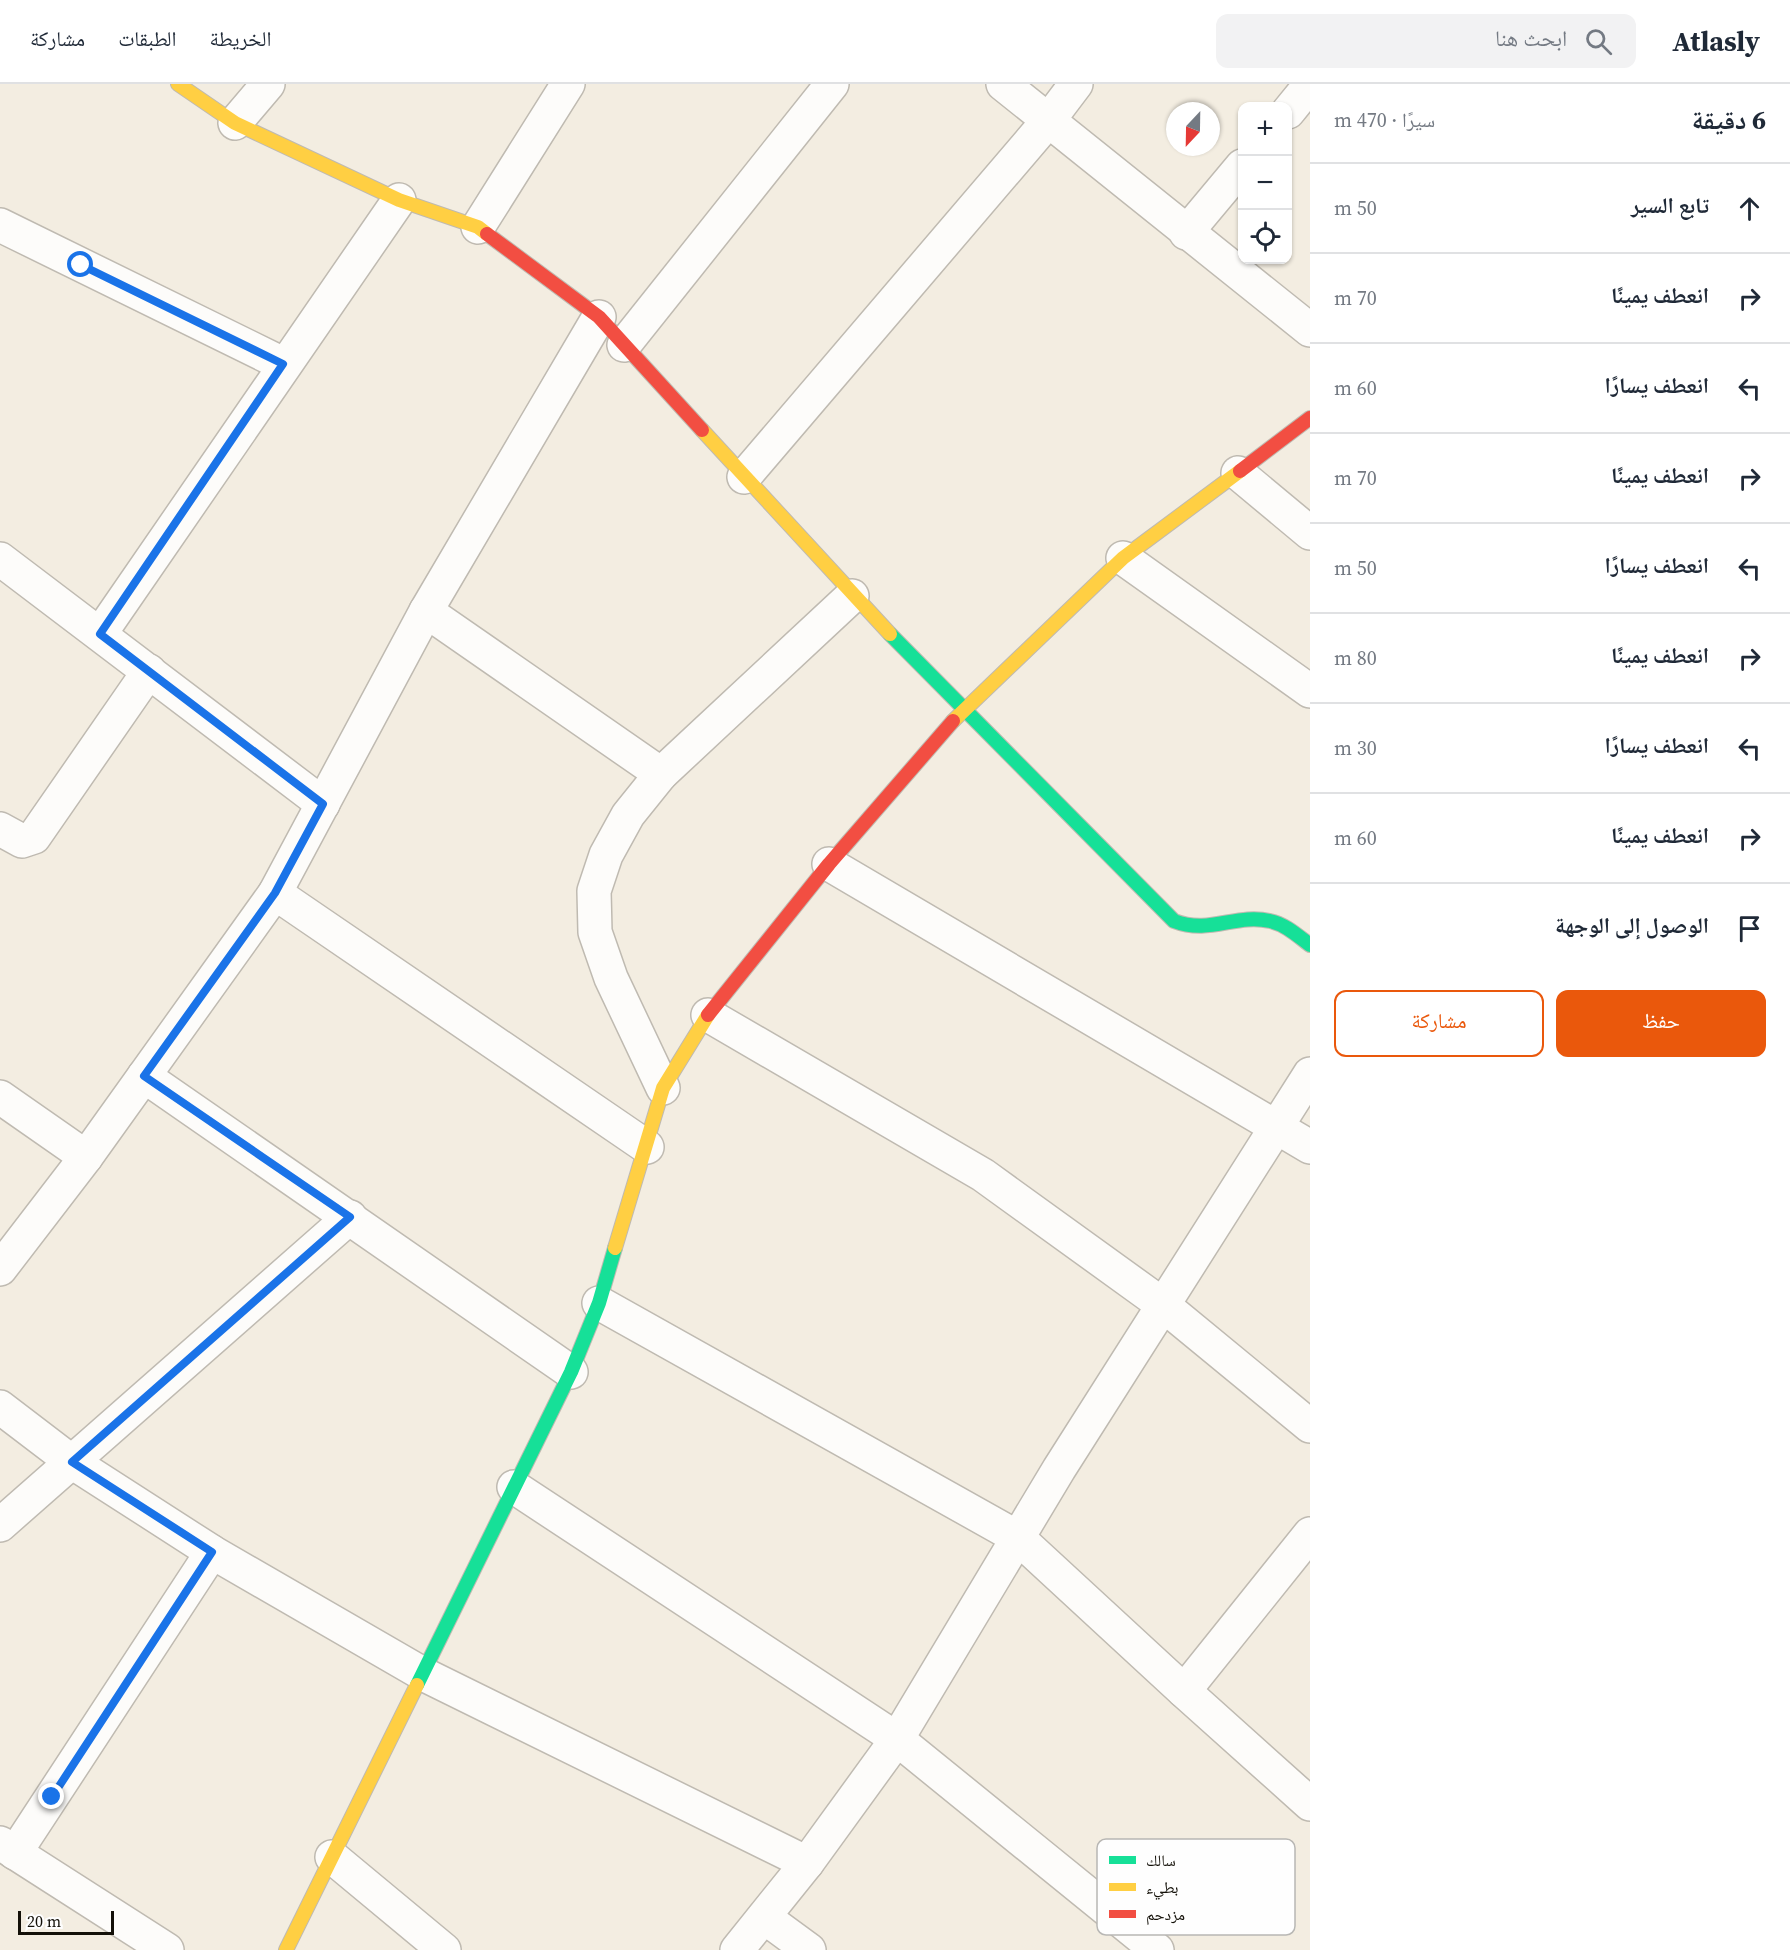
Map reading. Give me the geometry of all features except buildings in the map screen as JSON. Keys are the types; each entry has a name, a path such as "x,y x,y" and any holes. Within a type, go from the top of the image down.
{"street":[{"path":"178,84 235,123 399,200 478,227 599,317 852,596 1174,921 1188,929 1201,930 1256,919 1267,920 1276,922 1310,945"},
{"path":"235,123 268,84"},
{"path":"478,227 568,84"},
{"path":"624,345 832,84"},
{"path":"1003,84 1186,233 1310,330"},
{"path":"744,477 1048,121 1076,84"},
{"path":"1292,106 1310,86"},
{"path":"1186,233 1238,171"},
{"path":"100,634 283,364 399,200"},
{"path":"0,225 283,364"},
{"path":"0,1269 86,1157 275,893 426,611 599,317"},
{"path":"285,1950 571,1372 599,1303 663,1088 708,1014 829,864 963,708 1123,558 1310,418"},
{"path":"1238,473 1310,533"},
{"path":"1123,558 1310,692"},
{"path":"0,560 323,804"},
{"path":"663,1088 604,960 595,932 594,891 606,855 628,815 661,774 852,596"},
{"path":"426,611 661,774"},
{"path":"3,838 22,841 34,837 149,671"},
{"path":"829,864 1310,1147"},
{"path":"275,893 647,1147"},
{"path":"708,1014 983,1175 1163,1305 1310,1426"},
{"path":"737,1950 807,1863 897,1739 1017,1537 1310,1074"},
{"path":"144,1076 571,1372"},
{"path":"0,1096 86,1157"},
{"path":"0,1525 350,1217"},
{"path":"599,1303 1017,1537 1184,1692 1310,1804"},
{"path":"0,1407 72,1462 212,1552 423,1674 807,1863"},
{"path":"514,1487 897,1739 1097,1902"},
{"path":"1184,1692 1310,1534"},
{"path":"167,1950 8,1848 212,1552"},
{"path":"332,1857 444,1950"},
{"path":"764,1917 809,1950"},
{"path":"1138,1935 1156,1950"}],"traffic: fast":[{"path":"890,634 1174,921 1199,926 1258,919 1270,921 1286,928 1310,945"},
{"path":"417,1685 571,1372 599,1303 615,1248"}],"traffic: slow":[{"path":"178,84 235,123 399,200 478,227 487,234"},
{"path":"702,430 890,634"},
{"path":"953,721 1123,558 1240,471"},
{"path":"615,1248 663,1088 708,1015"},
{"path":"286,1950 417,1685"}],"traffic: jam":[{"path":"487,234 599,317 702,430"},
{"path":"1240,471 1310,418"},
{"path":"708,1015 829,864 953,721"}],"route":[{"path":"52,1797 212,1552 72,1462 350,1217 144,1076 275,893 323,804 100,634 283,364 81,265"}]}
